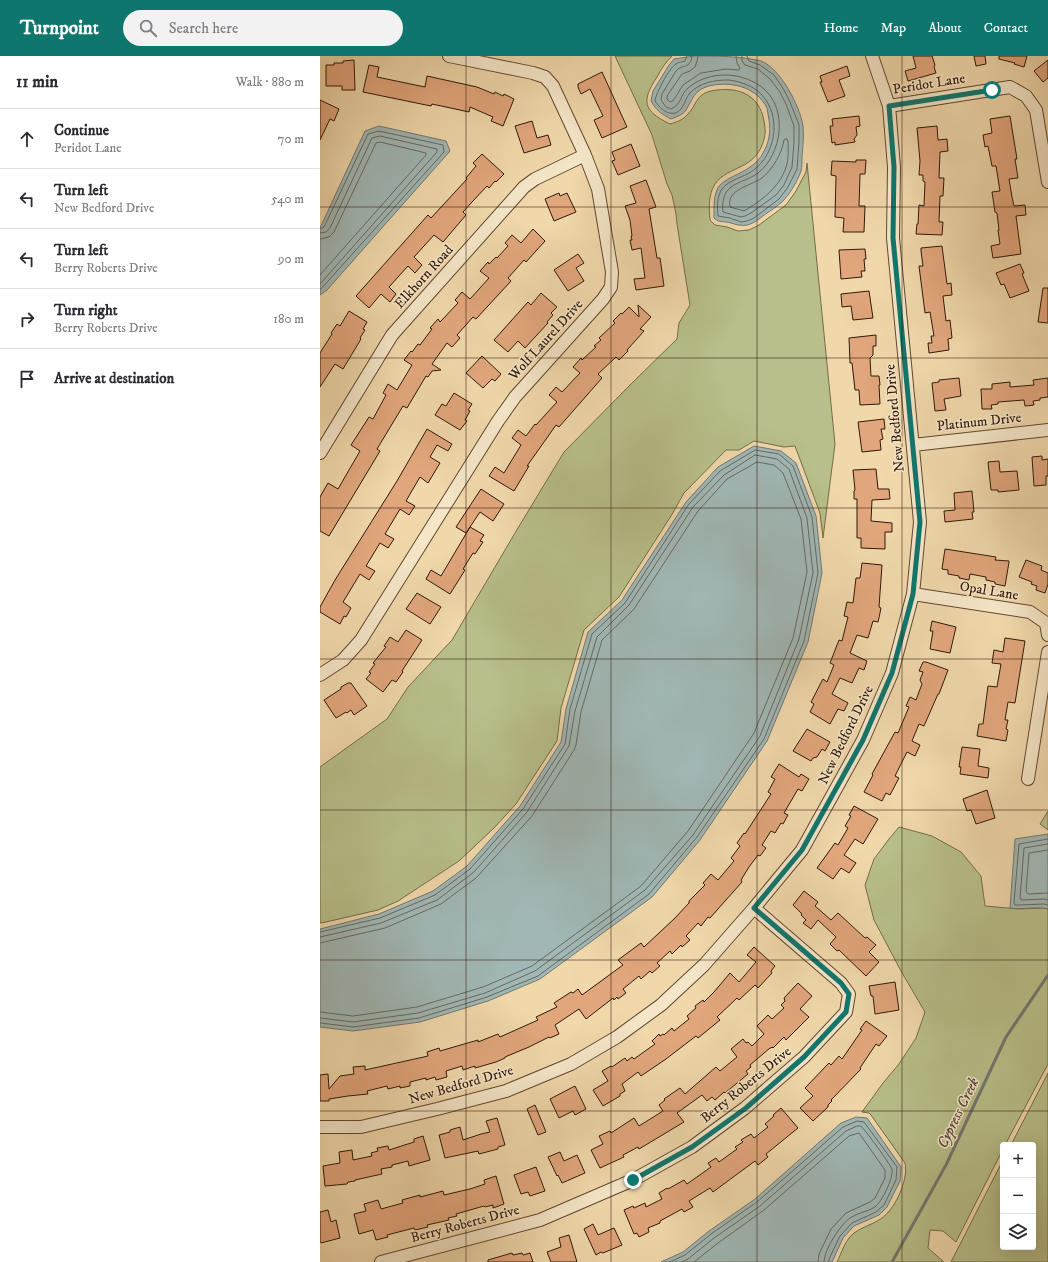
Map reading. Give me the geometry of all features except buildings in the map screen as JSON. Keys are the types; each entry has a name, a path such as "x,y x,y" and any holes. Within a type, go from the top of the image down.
{"street":[{"name":"Wolf Laurel Drive","path":"320,675 343,660 361,640 494,427 515,397 603,299 611,287 612,272 598,189 585,155 553,86 545,77 533,73 449,56"},
{"name":"New Bedford Drive","path":"320,1127 361,1127 506,1091 571,1064 617,1037 661,1005 704,965 754,908 802,850 863,740 892,673 913,594 920,522 893,238 894,167 889,106 872,56"},
{"name":"Peridot Lane","path":"889,106 1010,87 1026,96 1036,110 1048,182"},
{"name":"Elkhorn Road","path":"320,453 392,335 524,187 535,179 585,155"},
{"name":"Platinum Drive","path":"913,445 1048,430"},
{"name":"Opal Lane","path":"913,594 1030,612 1046,623 1048,635"},
{"path":"1028,779 1048,652"},
{"name":"Berry Roberts Drive","path":"381,1262 540,1220 633,1180 692,1147 746,1108 804,1057 846,1012 849,994 841,983 754,908"}],"green space":[{"path":"615,56 672,56 652,85 647,99 647,105 654,115 670,124 684,118 691,111 699,97 711,91 737,91 752,98 757,104 764,121 764,139 755,157 727,173 715,184 711,193 709,206 710,220 715,225 738,231 749,230 759,225 786,205 796,191 806,172 807,163 835,444 823,538 820,513 795,446 784,447 754,441 739,450 726,450 684,493 619,597 584,630 561,708 557,741 516,804 494,828 459,861 398,901 378,910 320,923 320,767 387,719 408,687 452,640 564,452 677,339 679,323 690,305 672,195 667,184 652,135"},
{"path":"1048,811 1048,830 1040,824"},
{"path":"899,827 932,836 961,852 981,876 985,906 1019,909 1048,909 1048,1064 1007,1142 1000,1142 1000,1155 956,1242 943,1231 930,1230 928,1248 944,1262 837,1262 846,1243 854,1233 879,1220 890,1210 899,1195 906,1170 905,1163 871,1115 869,1113 862,1112 899,1064 916,1038 925,1012 874,920 865,885 874,859"},
{"path":"1048,1073 1048,1262 951,1262 1000,1166 1000,1250 1036,1250 1036,1142 1013,1142"}],"water":[{"path":"694,56 720,56 761,61 775,71 782,79 798,108 803,126 801,171 790,192 782,202 758,220 747,225 737,225 716,220 714,218 714,201 716,192 720,185 726,180 745,170 758,160 767,145 770,133 770,124 767,108 762,101 749,90 742,87 725,84 709,86 697,92 683,113 671,119 659,112 651,101 653,91 674,59"},
{"path":"379,126 446,141 450,151 327,290 320,295 320,228 365,131"},
{"path":"754,446 781,451 796,463 816,516 822,573 808,642 767,741 700,840 652,897 540,979 488,1001 420,1022 353,1031 320,1027 320,929 379,914 433,891 467,866 520,806 561,742 566,709 588,632 622,600 686,502 718,467"},
{"path":"1048,834 1048,909 1010,908 1015,839"},
{"path":"856,1117 867,1118 901,1167 900,1181 887,1207 879,1215 854,1226 843,1238 832,1262 661,1262 683,1252 709,1231 755,1199 841,1123"}],"waterway":[{"name":"Cypress Creek","path":"892,1262 946,1165 1006,1037 1048,975"}],"route":[{"path":"633,1180 692,1147 746,1108 804,1057 846,1012 849,994 841,983 754,908 802,850 863,740 892,673 913,594 920,522 893,238 894,167 889,106 992,90"}]}
